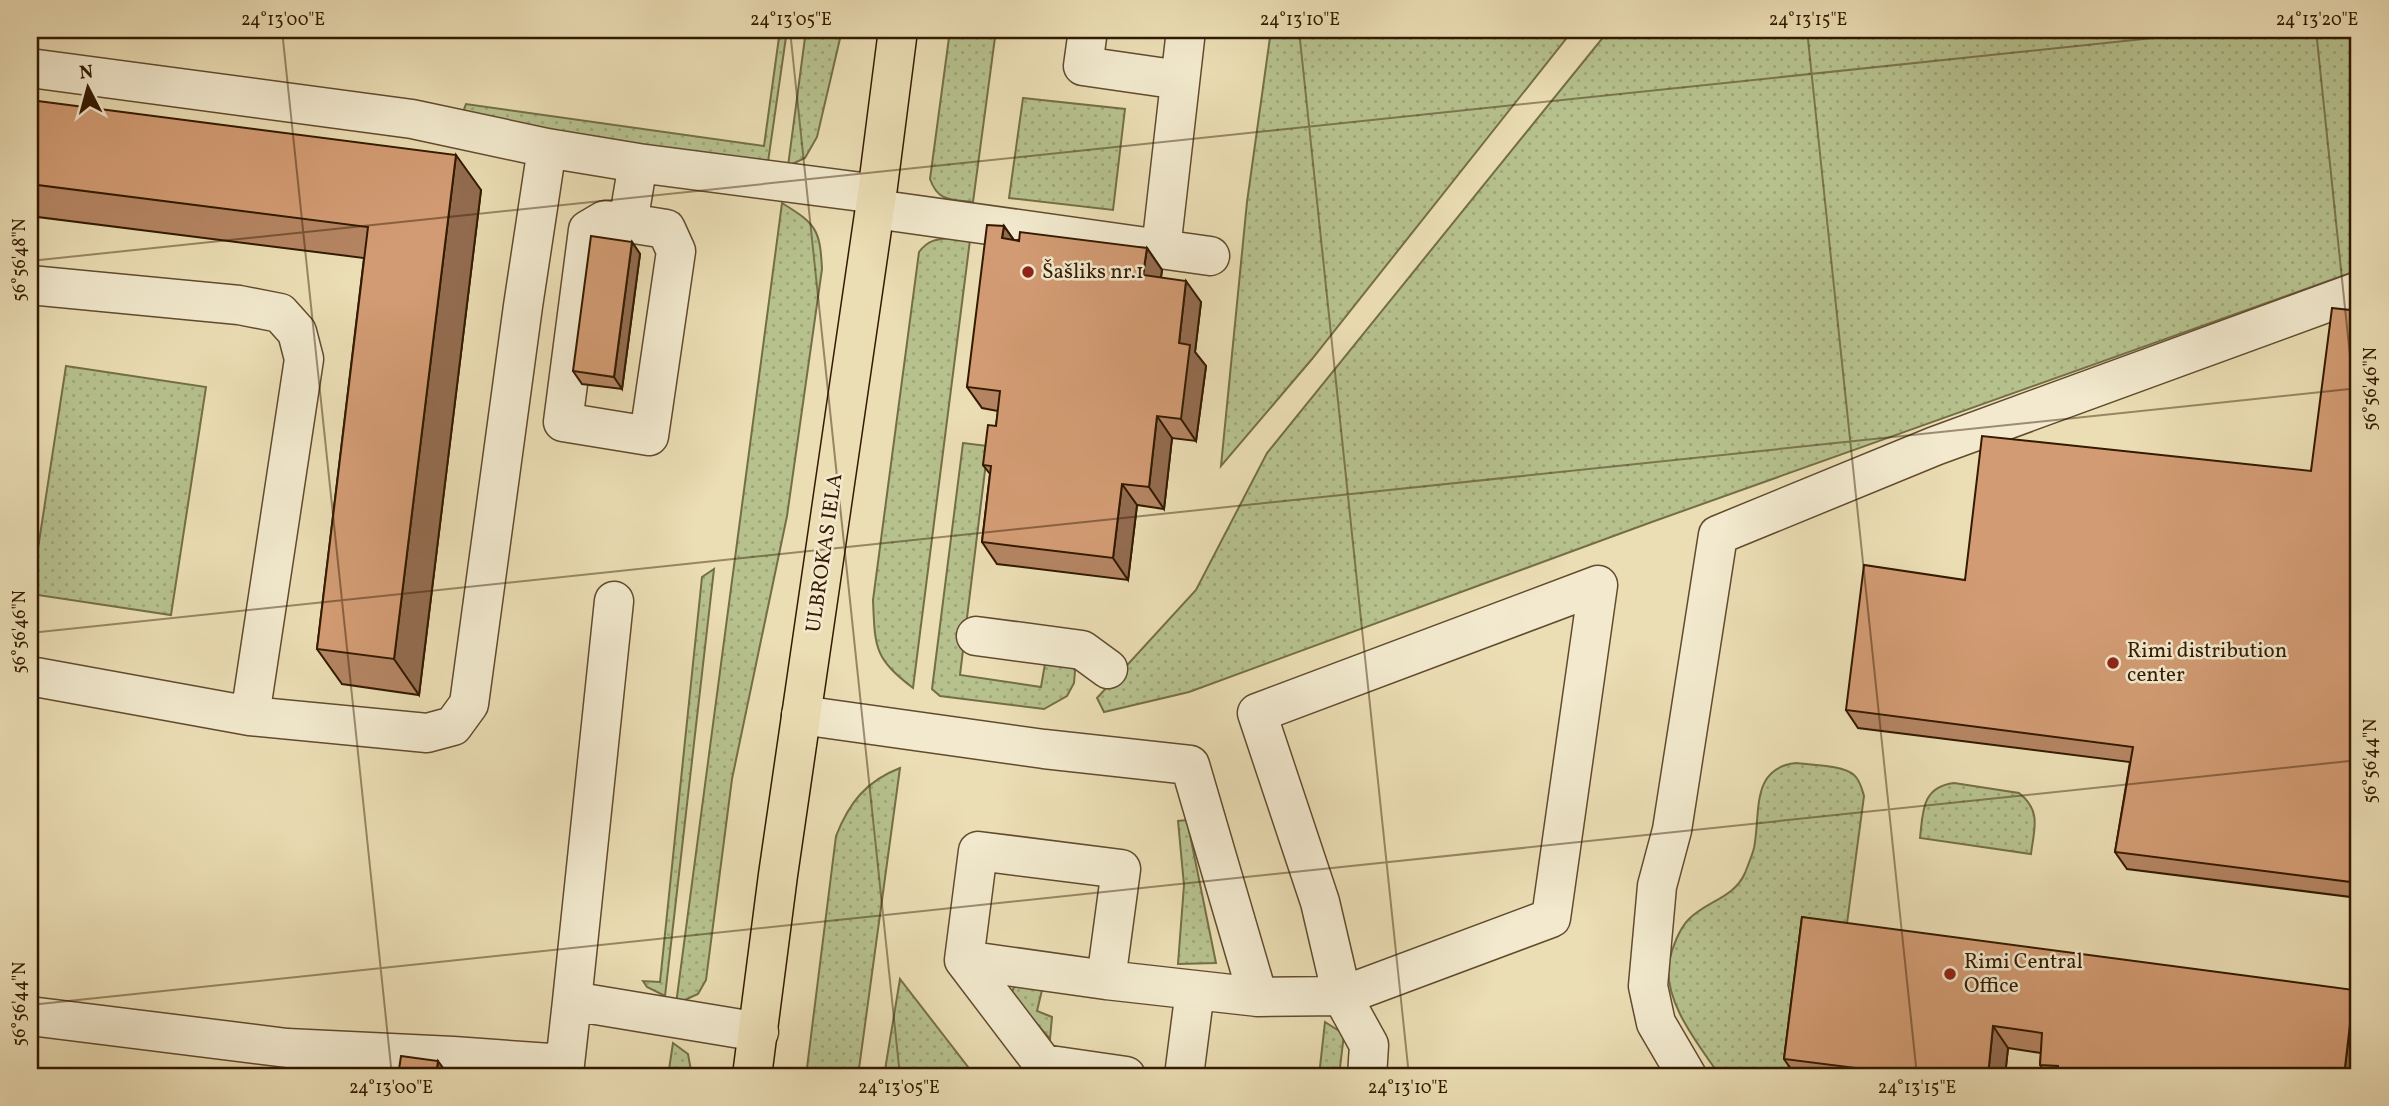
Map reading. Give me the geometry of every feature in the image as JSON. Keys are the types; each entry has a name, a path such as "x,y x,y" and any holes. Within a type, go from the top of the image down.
{"main road":[{"name":"ULBROKAS IELA","path":"752,1076 898,30"}],"street":[{"path":"1088,30 1083,66 1180,80"},
{"path":"1161,249 1186,30"},
{"path":"30,68 412,119 547,148 1210,256"},
{"path":"30,676 250,716 427,733 453,726 469,704 547,148"},
{"path":"628,222 638,163"},
{"path":"605,220 628,222 666,229 676,251 649,436 563,422 588,230 605,220"},
{"path":"30,285 239,305 279,313 297,332 304,359 250,716"},
{"path":"1687,1076 1657,1023 1647,986 1657,886 1672,830 1718,535 1935,446 2359,291"},
{"path":"964,960 1258,997 1342,996 1551,918 1598,585 1257,713 1320,902 1342,996 1369,1045 1367,1076"},
{"path":"30,1016 287,1048 453,1056 564,1070 614,601"},
{"path":"976,636 1082,650 1108,669"},
{"path":"801,715 1044,749 1190,765 1258,997"},
{"path":"1106,979 1121,869 978,851 964,960 1043,1064 1126,1076"},
{"path":"1184,1076 1195,990"},
{"path":"572,1001 758,1031"}],"green space":[{"path":"780,30 787,30 768,162 632,148 463,112 466,104 764,146"},
{"path":"806,30 842,30 817,137 805,158 788,166"},
{"path":"950,30 996,30 973,202 941,196 930,179"},
{"path":"1271,30 1573,30 1312,359 1221,466 1247,202"},
{"path":"1609,30 2359,30 2359,270 1649,523 1189,692 1104,712 1097,698 1196,590 1267,453"},
{"path":"1023,98 1125,109 1113,210 1009,198"},
{"path":"782,203 814,229 820,245 822,269 787,516 732,779 706,980 698,994 676,1004"},
{"path":"950,238 970,240 913,688 900,678 879,651 873,600 919,252 933,241"},
{"path":"66,366 206,387 171,615 31,594"},
{"path":"963,443 988,446 960,675 1041,687 1046,658 1071,662 1075,671 1074,683 1067,696 1044,709 940,696 932,689"},
{"path":"714,569 665,996 647,987 643,981 660,982 702,577"},
{"path":"1796,763 1835,767 1849,772 1858,779 1864,796 1846,931 1808,926 1787,1076 1720,1076 1693,1037 1677,1007 1671,992 1670,957 1685,923 1727,894 1740,881 1754,848 1760,794 1764,783 1771,773"},
{"path":"900,768 858,1076 806,1076 836,836 860,794 877,779"},
{"path":"1954,783 2019,793 2034,814 2031,854 1920,838 1923,811 1930,796 1943,785"},
{"path":"1187,820 1216,963 1178,964 1184,885 1178,821"},
{"path":"900,979 975,1076 884,1076"},
{"path":"1043,986 1037,1011 1052,1017 1050,1039 1011,994 1014,987"},
{"path":"1325,1022 1344,1034 1339,1076 1319,1076"},
{"path":"673,1043 688,1054 692,1076 668,1076"}],"building":[{"path":"30,100 456,155 394,659 317,649 368,227 30,184"},
{"path":"987,225 1004,226 1002,238 1019,241 1020,232 1147,248 1143,275 1186,281 1179,343 1190,345 1181,419 1157,416 1149,487 1122,484 1113,558 982,542 991,466 983,465 988,425 996,426 1000,391 967,387"},
{"path":"591,236 632,242 614,377 573,371"},
{"name":"Rimi distribution center","path":"2332,308 2359,311 2359,883 2115,852 2133,747 1846,710 1864,565 1965,580 1982,436 2311,471"},
{"name":"Rimi Central Office","path":"1802,917 2354,990 2344,1076 2058,1075 2058,1066 2040,1065 2042,1033 1993,1026 1988,1076 1919,1076 1784,1059"},
{"path":"401,1056 438,1061 436,1076 398,1076"}],"place":[{"name":"Šašliks nr.1","path":"1028,272"},
{"name":"Rimi distribution center","path":"2113,663"},
{"name":"Rimi Central Office","path":"1950,974"}]}
